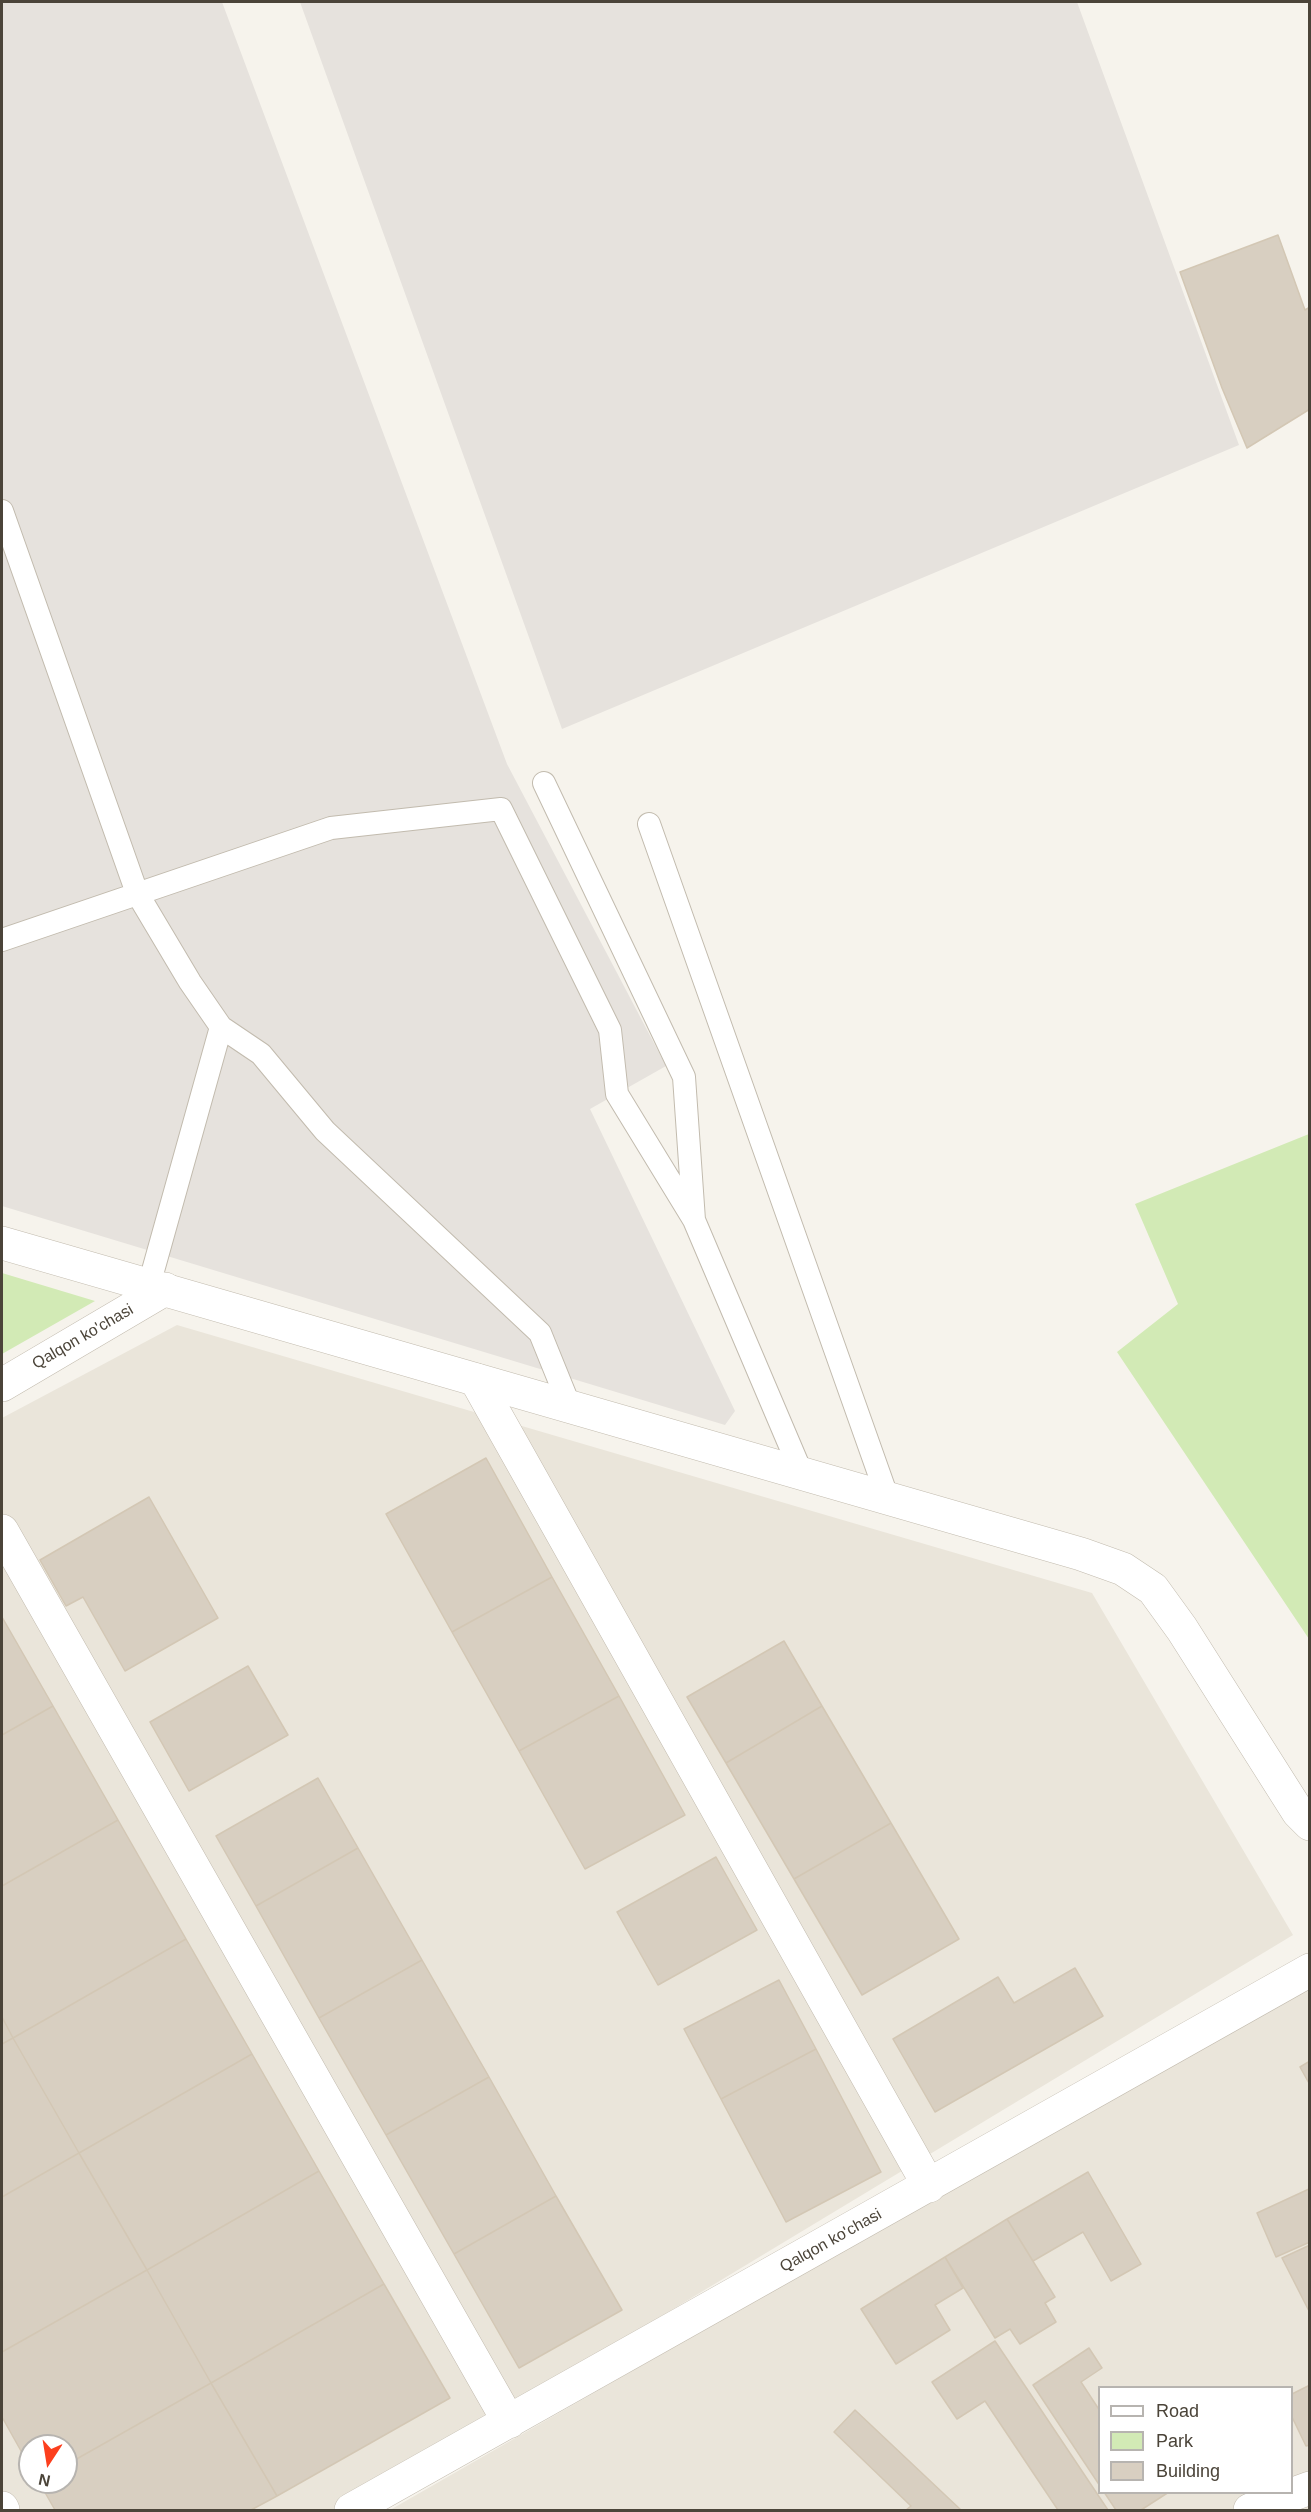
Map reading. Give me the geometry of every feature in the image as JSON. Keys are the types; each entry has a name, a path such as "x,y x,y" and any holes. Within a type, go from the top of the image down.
{"street":[{"path":"2,1243 1082,1554 1123,1569 1153,1589 1182,1629 1298,1812 1310,1824"},
{"name":"Qalqon ko'chasi","path":"2,1385 157,1287"},
{"path":"476,1380 929,2186"},
{"path":"2,1531 509,2422"},
{"name":"Qalqon ko'chasi","path":"351,2511 1310,1970"},
{"path":"1250,2511 1310,2488"}],"lane":[{"path":"2,511 137,893 190,982 221,1027 261,1054 325,1131 540,1333 570,1407"},
{"path":"544,783 684,1077 694,1220"},
{"path":"2,940 331,828 501,809 610,1030 616,1094 694,1220 802,1474"},
{"path":"649,824 888,1499"},
{"path":"157,1287 221,1027"}],"shaded area":[{"path":"2,2 222,2 507,764 666,1066 590,1109 735,1411 725,1425 2,1206"},
{"path":"300,2 1077,2 1239,445 562,729"},
{"path":"177,1325 1092,1593 1293,1935 340,2510 2,2510 2,1418"},
{"path":"1309,1982 1309,2510 390,2510"}],"green space":[{"path":"1309,1134 1309,1639 1117,1352 1178,1304 1135,1204"},
{"path":"2,1273 95,1301 2,1354"}],"building":[{"path":"1278,235 1305,310 1310,307 1310,409 1247,448 1222,388 1180,272"},
{"path":"486,1458 552,1577 452,1632 386,1514"},
{"path":"149,1497 218,1618 125,1671 83,1597 66,1606 40,1560"},
{"path":"552,1577 619,1696 519,1751 452,1632"},
{"path":"2,1617 53,1706 2,1735"},
{"path":"784,1641 822,1706 726,1763 687,1697"},
{"path":"248,1666 288,1735 189,1791 150,1722"},
{"path":"619,1696 685,1815 585,1869 519,1751"},
{"path":"53,1706 118,1820 2,1886 2,1735"},
{"path":"822,1706 891,1823 794,1879 726,1763"},
{"path":"318,1778 358,1848 256,1906 216,1836"},
{"path":"118,1820 186,1939 13,2038 2,2017 2,1886"},
{"path":"891,1823 959,1939 862,1995 794,1879"},
{"path":"358,1848 422,1960 319,2018 256,1906"},
{"path":"716,1857 757,1930 658,1985 617,1912"},
{"path":"186,1939 252,2054 79,2153 13,2038"},
{"path":"422,1960 489,2077 386,2135 319,2018"},
{"path":"1075,1968 1103,2016 935,2112 893,2039 998,1977 1014,2003"},
{"path":"779,1980 816,2049 721,2099 684,2029"},
{"path":"2,2017 13,2038 2,2044"},
{"path":"13,2038 79,2153 2,2197 2,2044"},
{"path":"816,2049 881,2172 786,2222 721,2099"},
{"path":"252,2054 319,2171 147,2270 79,2153"},
{"path":"1310,2061 1310,2085 1300,2067"},
{"path":"489,2077 556,2196 454,2254 386,2135"},
{"path":"79,2153 147,2270 2,2352 2,2197"},
{"path":"319,2171 384,2284 211,2383 147,2270"},
{"path":"1088,2172 1141,2264 1111,2281 1083,2232 1033,2261 1007,2219"},
{"path":"1309,2189 1310,2242 1276,2257 1257,2213"},
{"path":"556,2196 622,2310 519,2368 454,2254"},
{"path":"1007,2219 1055,2297 1045,2303 1056,2322 1020,2344 1010,2329 995,2338 945,2257"},
{"path":"1310,2245 1310,2313 1282,2258"},
{"path":"945,2257 963,2288 935,2305 950,2330 896,2364 861,2309"},
{"path":"147,2270 211,2383 78,2458 78,2434 18,2434 18,2446 2,2417 2,2352"},
{"path":"384,2284 450,2398 277,2496 211,2383"},
{"path":"995,2341 1108,2510 1058,2510 985,2401 957,2419 932,2382"},
{"path":"1089,2348 1102,2368 1081,2382 1098,2408 1098,2483 1033,2385"},
{"path":"211,2383 277,2496 251,2510 55,2510 46,2494 78,2494 78,2458"},
{"path":"1310,2385 1310,2445 1306,2446 1293,2419 1293,2394"},
{"path":"855,2410 961,2510 906,2510 911,2506 834,2432"},
{"path":"1105,2494 1166,2494 1141,2510 1116,2510"}]}
